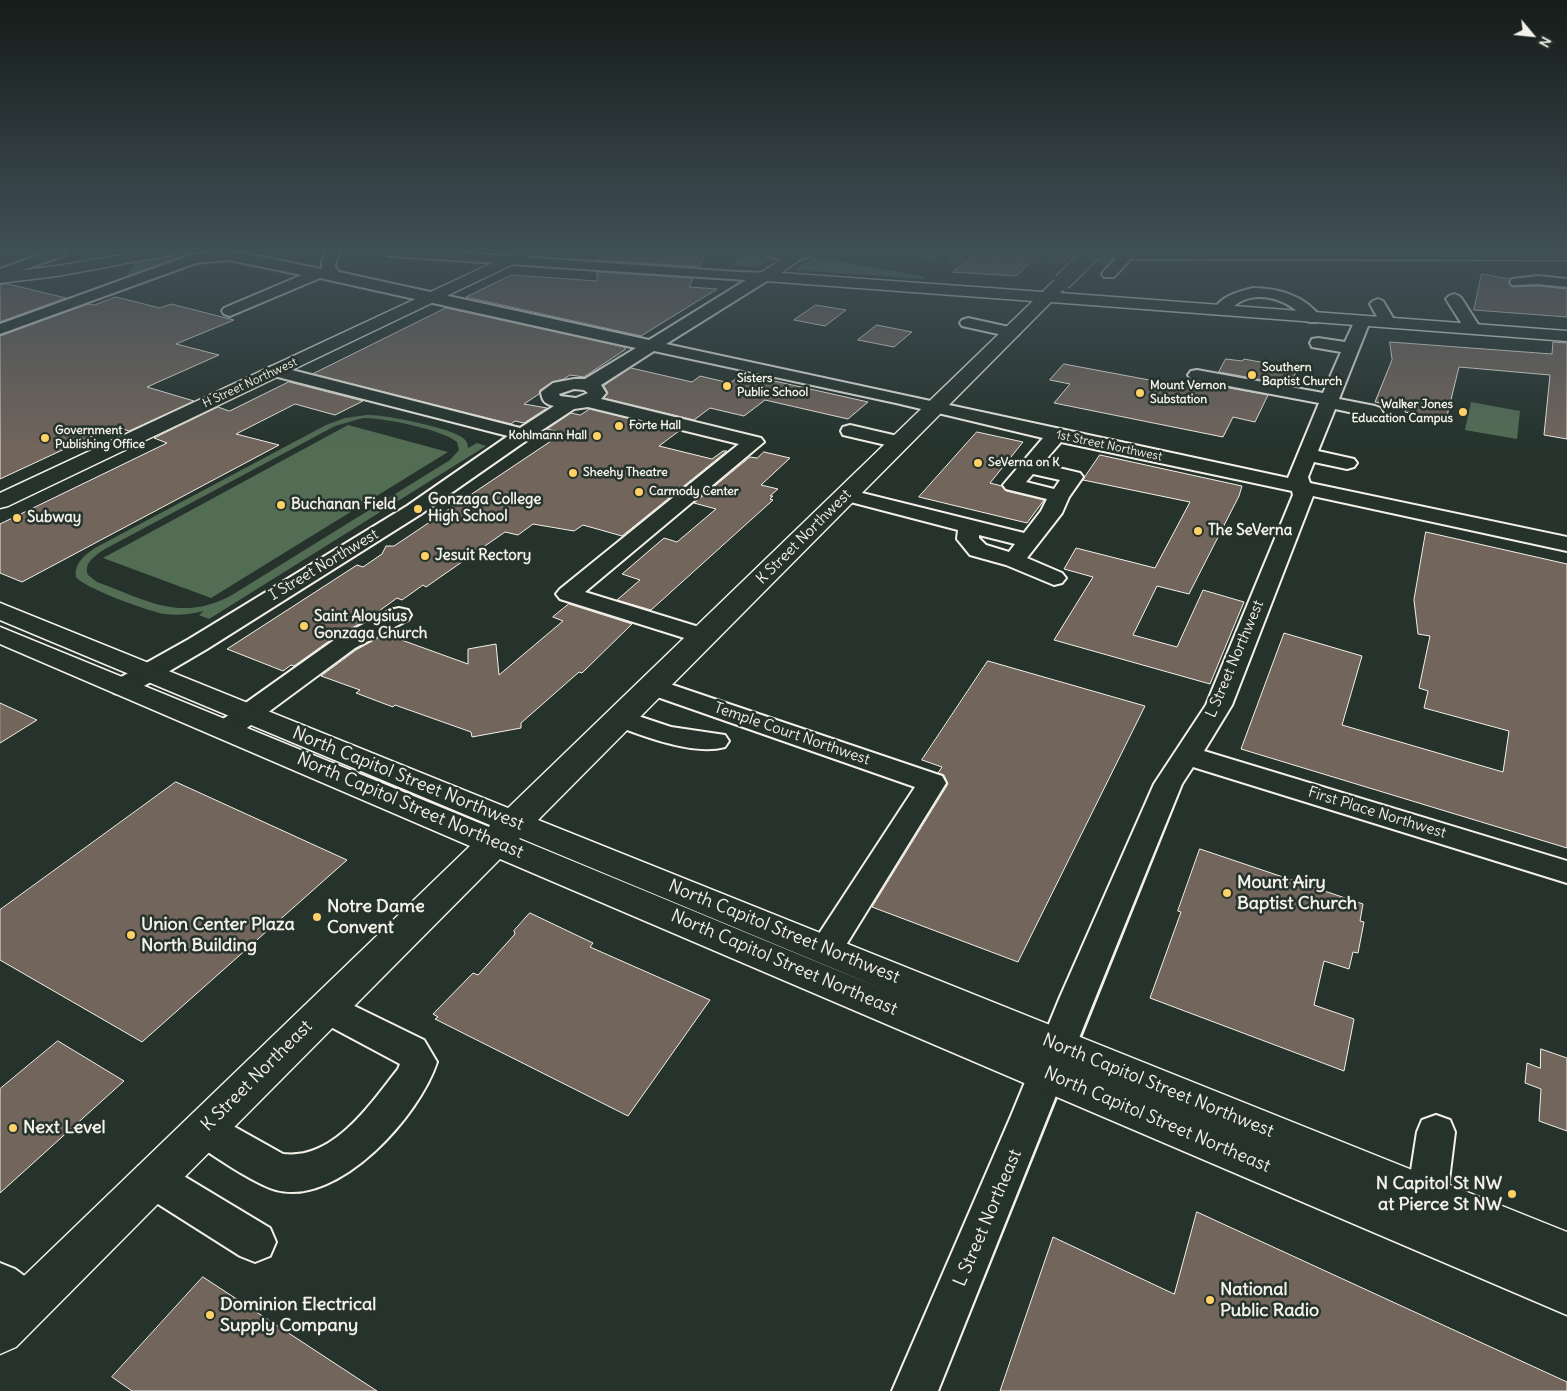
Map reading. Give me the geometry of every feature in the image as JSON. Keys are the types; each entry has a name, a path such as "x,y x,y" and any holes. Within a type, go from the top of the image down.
{"main road":[{"name":"H Street Northwest","path":"0,501 390,317"},
{"name":"K Street Northwest","path":"504,832 1027,317"},
{"path":"1299,317 1567,336"},
{"path":"0,611 149,672 237,722"},
{"name":"North Capitol Street Northeast","path":"0,635 124,686 237,722 1053,1059 1567,1292"},
{"name":"North Capitol Street Northwest","path":"504,832 826,949 1053,1059 1427,1196 1567,1253"},
{"name":"K Street Northeast","path":"9,1307 153,1180 504,832"}],"street":[{"path":"0,329 32,317"},
{"name":"1st Street Northwest","path":"523,317 1056,435 1567,544"},
{"name":"I Street Northwest","path":"124,686 414,510 522,434 581,397 652,345 698,317"},
{"path":"718,317 724,318"},
{"path":"1385,317 1388,323"},
{"path":"1465,317 1473,329"},
{"path":"974,318 1017,327"},
{"name":"L Street Northwest","path":"1053,1059 1168,784 1218,706 1303,495 1298,477 1362,321"},
{"path":"682,327 702,331"},
{"path":"1318,343 1351,348"},
{"path":"276,371 522,434"},
{"path":"1197,375 1329,401 1368,410 1375,415"},
{"path":"581,397 754,442 568,594 703,636"},
{"path":"850,431 899,442"},
{"path":"1014,560 1029,541 1061,509 1013,486 1056,435"},
{"path":"1307,455 1347,464"},
{"path":"846,495 1029,541"},
{"path":"969,526 968,539 978,550 1014,560 1054,578"},
{"path":"237,722 346,642 399,615"},
{"name":"Temple Court Northwest","path":"652,686 932,783 826,949"},
{"path":"620,718 667,735 715,741"},
{"name":"First Place Northwest","path":"1187,755 1567,872"},
{"path":"204,1129 277,1172 295,1174 316,1170 346,1153 375,1126 414,1077 419,1062 410,1050 326,1008"},
{"name":"L Street Northeast","path":"915,1391 1053,1059"},
{"path":"1427,1196 1436,1132"},
{"path":"153,1180 255,1242"}],"green space":[{"path":"1471,402 1520,411 1517,439 1465,430"},
{"path":"376,415 402,419 456,434 465,440 468,448 477,443 486,446 209,619 199,615 204,611 175,615 146,609 104,593 76,577 78,564 95,548 326,425 345,418","holes":["363,418 412,425 450,437 457,442 459,450 450,460 232,595 214,603 180,608 164,606 97,582 88,575 87,567 89,563 105,549 335,426"]},
{"name":"Buchanan Field","path":"348,425 448,452 211,598 103,558"}],"building":[{"path":"0,317 14,317 0,322"},
{"name":"Government Publishing Office","path":"52,317 222,317 234,320 176,344 219,355 147,387 194,401 129,431 114,426 0,479 0,336"},
{"path":"428,317 487,317 624,347 626,349 584,377 570,375 564,379 552,382 540,390 539,394 524,404 547,408 524,423 515,421 511,424 313,374"},
{"path":"555,317 672,317 641,336"},
{"path":"799,317 837,317 825,326 794,320"},
{"path":"877,325 912,332 894,347 858,340"},
{"path":"1390,342 1552,354 1553,342 1567,343 1567,439 1544,435 1550,375 1459,367 1446,420 1405,412 1406,408 1375,402 1392,360"},
{"path":"1226,359 1242,361 1244,359 1298,369 1289,385 1219,372"},
{"name":"Mount Vernon Substation","path":"1064,364 1208,391 1212,385 1268,395 1255,422 1233,417 1223,437 1054,403 1070,384 1050,380"},
{"path":"631,368 692,382 700,376 730,383 743,374 868,402 848,419 765,400 744,416 710,408 694,420 604,398 608,393 604,386"},
{"path":"289,382 363,401 335,415 295,404 236,434 279,445 22,582 0,573 0,524 167,443 154,438 218,407 229,411"},
{"path":"590,409 679,431 659,446 712,459 723,451 727,451 622,536 583,525 574,531 533,524 518,535 505,532 426,587 423,585 402,600 397,598 365,621 336,636 294,666 291,665 283,671 227,649 357,565 363,567 382,554 386,546 394,546 563,433 547,429 571,413 580,415"},
{"name":"SeVerna on K","path":"977,432 1023,442 990,483 1002,486 1006,491 1044,500 1027,523 919,497"},
{"path":"764,452 790,458 761,485 778,489 770,496 773,496 770,499 773,500 651,610 617,600 640,580 622,574 664,538 677,542 716,509 694,503 750,457 757,458"},
{"path":"1100,455 1242,486 1239,496 1189,594 1157,586 1133,635 1177,647 1203,590 1244,602 1210,684 1054,640 1093,577 1064,569 1076,548 1155,568 1190,502 1083,480"},
{"path":"1426,532 1567,564 1567,848 1241,749 1284,633 1362,656 1342,725 1503,772 1509,731 1424,708 1428,691 1419,688 1430,636 1418,634 1414,600"},
{"path":"569,604 632,624 582,673 579,672 521,723 521,728 472,737 471,732 395,705 393,707 356,693 360,690 321,676 356,650 385,634 468,664 468,649 496,644 499,675 563,621 553,617"},
{"path":"988,661 1145,706 1018,962 872,907 948,784 944,775 938,773 942,767 922,760"},
{"path":"0,703 37,720 0,743"},
{"name":"Union Center Plaza North Building","path":"176,782 347,860 142,1042 0,960 0,910"},
{"path":"1200,849 1363,904 1360,921 1364,922 1358,953 1353,952 1349,969 1324,961 1314,1005 1354,1019 1344,1071 1150,998 1181,912 1178,911"},
{"path":"530,913 593,943 590,947 710,1000 628,1116 435,1019 438,1017 433,1014 473,973 478,975 515,934 514,931"},
{"path":"58,1041 124,1081 0,1193 0,1089"},
{"path":"1541,1049 1567,1058 1567,1131 1539,1121 1541,1089 1525,1083 1527,1063 1540,1068"},
{"name":"National Public Radio","path":"1197,1212 1567,1382 1567,1391 1000,1391 1053,1237 1174,1294"},
{"path":"203,1277 377,1391 132,1391 112,1377"}],"place":[{"name":"Southern Baptist Church","path":"1252,375"},
{"name":"Sisters Public School","path":"727,386"},
{"name":"Mount Vernon Substation","path":"1140,393"},
{"name":"Walker Jones Education Campus","path":"1463,412"},
{"name":"Forte Hall","path":"619,426"},
{"name":"Kohlmann Hall","path":"597,436"},
{"name":"Government Publishing Office","path":"45,438"},
{"name":"SeVerna on K","path":"978,463"},
{"name":"Sheehy Theatre","path":"573,473"},
{"name":"Carmody Center","path":"639,492"},
{"name":"Buchanan Field","path":"281,505"},
{"name":"Gonzaga College High School","path":"418,509"},
{"name":"Subway","path":"17,518"},
{"name":"The SeVerna","path":"1198,531"},
{"name":"Jesuit Rectory","path":"425,556"},
{"name":"Saint Aloysius Gonzaga Church","path":"304,626"},
{"name":"Mount Airy Baptist Church","path":"1227,893"},
{"name":"Notre Dame Convent","path":"317,917"},
{"name":"Union Center Plaza North Building","path":"131,935"},
{"name":"Next Level","path":"13,1128"},
{"name":"N Capitol St NW at Pierce St NW","path":"1512,1194"},
{"name":"National Public Radio","path":"1210,1300"},
{"name":"Dominion Electrical Supply Company","path":"210,1315"}]}
